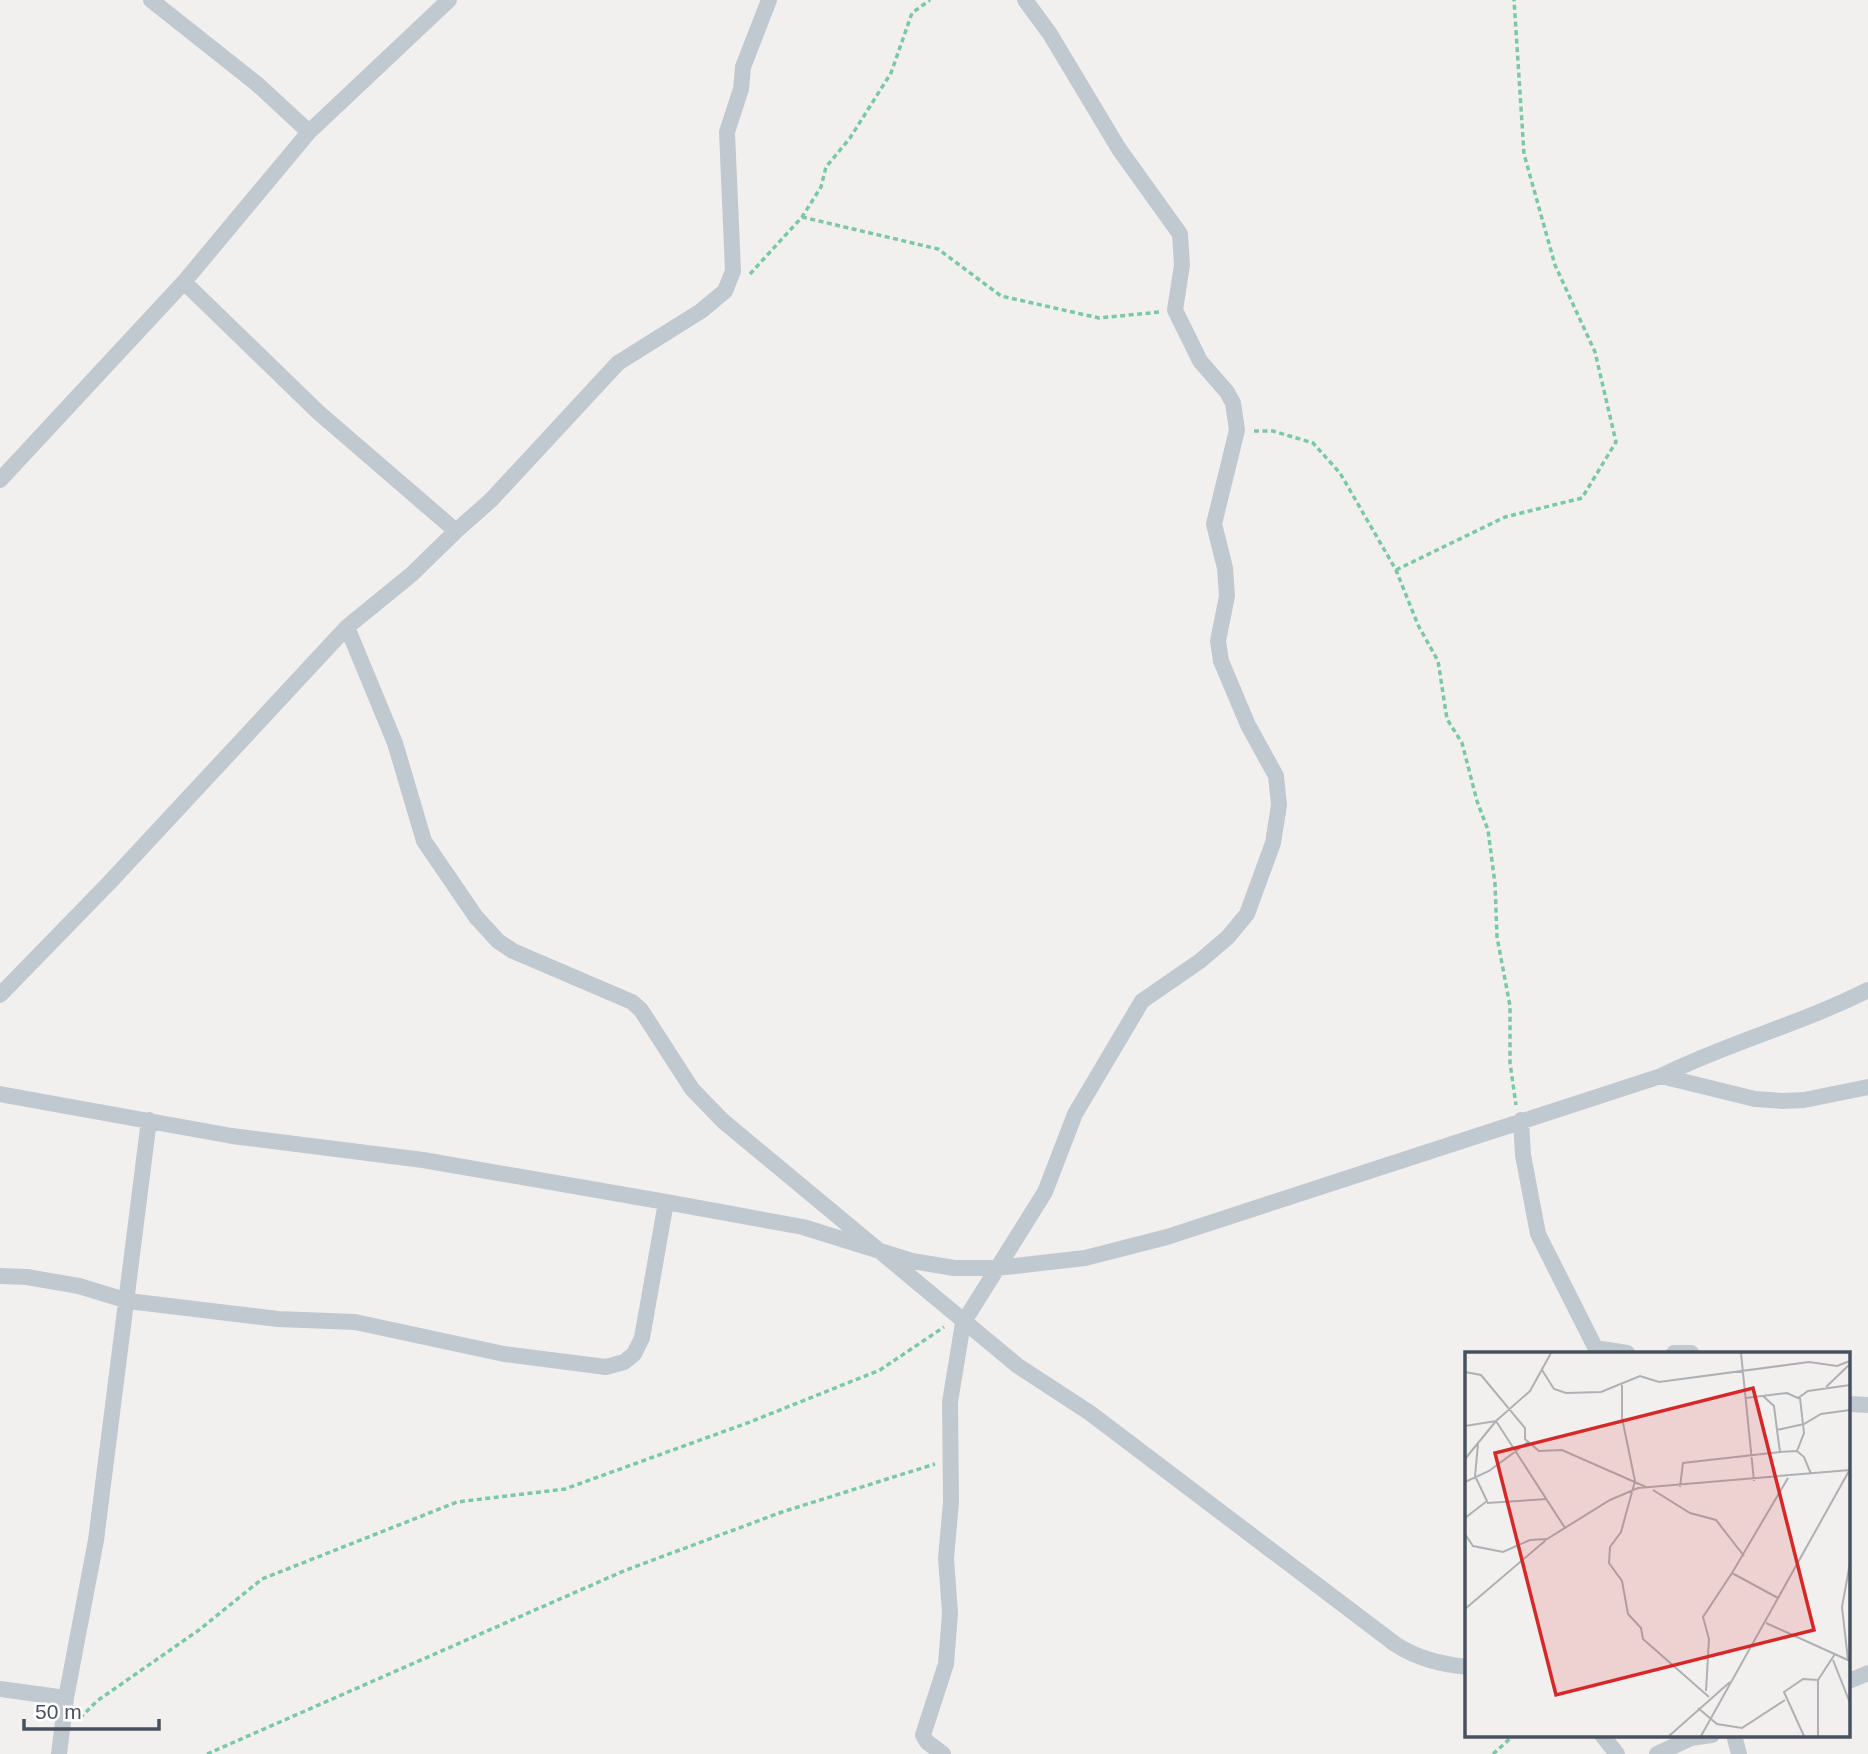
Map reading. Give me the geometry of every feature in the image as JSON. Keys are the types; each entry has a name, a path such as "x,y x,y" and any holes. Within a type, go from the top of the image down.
{"street":[{"path":"150,0 257,84 309,132"},
{"path":"0,480 184,282 309,132 449,0"},
{"path":"0,995 109,883 347,626 412,574 491,500 618,363 701,311 725,291 730,281 732,233 727,132 741,89 743,67 769,0"},
{"path":"943,1754 926,1742 923,1735 946,1664 950,1613 946,1558 950,1402 960,1320 1045,1192 1075,1114 1142,1000 1200,961 1228,937 1247,914 1273,842 1279,804 1276,776 1221,661 1218,641 1227,596 1225,568 1214,524 1237,430 1233,402 1200,361 1175,310 1182,265 1180,234 1119,149 1050,34 1025,0"},
{"path":"184,282 318,412 456,531"},
{"path":"347,626 395,743 424,841 476,917 498,941 513,951 620,995 641,1010 692,1089 723,1121 960,1320 1018,1366 1101,1421 1395,1644 1412,1655 1440,1664 1465,1667"},
{"path":"0,1094 232,1136 423,1160 666,1202 803,1227 912,1261 954,1268 997,1268 1085,1258 1167,1237 1661,1076 1713,1050 1808,1019 1868,990"},
{"path":"1661,1076 1755,1099 1782,1101 1804,1100 1868,1087"},
{"path":"59,1754 66,1698 96,1540 149,1120"},
{"path":"1521,1120 1523,1155 1538,1234 1596,1350 1617,1352"},
{"path":"0,1276 27,1277 79,1286 128,1301 278,1319 355,1322 504,1354 607,1367 624,1362 634,1354 642,1338 666,1202"},
{"path":"1850,1404 1868,1405"},
{"path":"1850,1681 1868,1672"},
{"path":"0,1689 66,1698"},
{"path":"1603,1736 1617,1754"},
{"path":"1657,1754 1691,1738 1705,1736"},
{"path":"1734,1736 1739,1754"}],"path":[{"path":"730,281 753,273 802,217 821,187 826,167 850,138 891,73 912,13 930,0"},
{"path":"1396,570 1505,517 1582,498 1616,442 1595,352 1555,265 1524,153 1514,0"},
{"path":"802,217 938,249 1001,296 1099,318 1175,310"},
{"path":"1237,430 1273,430 1312,443 1340,474 1396,570 1418,625 1438,661 1447,719 1462,743 1477,801 1488,830 1496,884 1497,937 1510,1006 1513,1094 1521,1120"},
{"path":"62,1736 97,1701 199,1630 262,1579 457,1502 565,1489 750,1422 880,1370 960,1320"},
{"path":"207,1754 626,1570 782,1512 950,1459"},
{"path":"1493,1754 1513,1736"}]}
